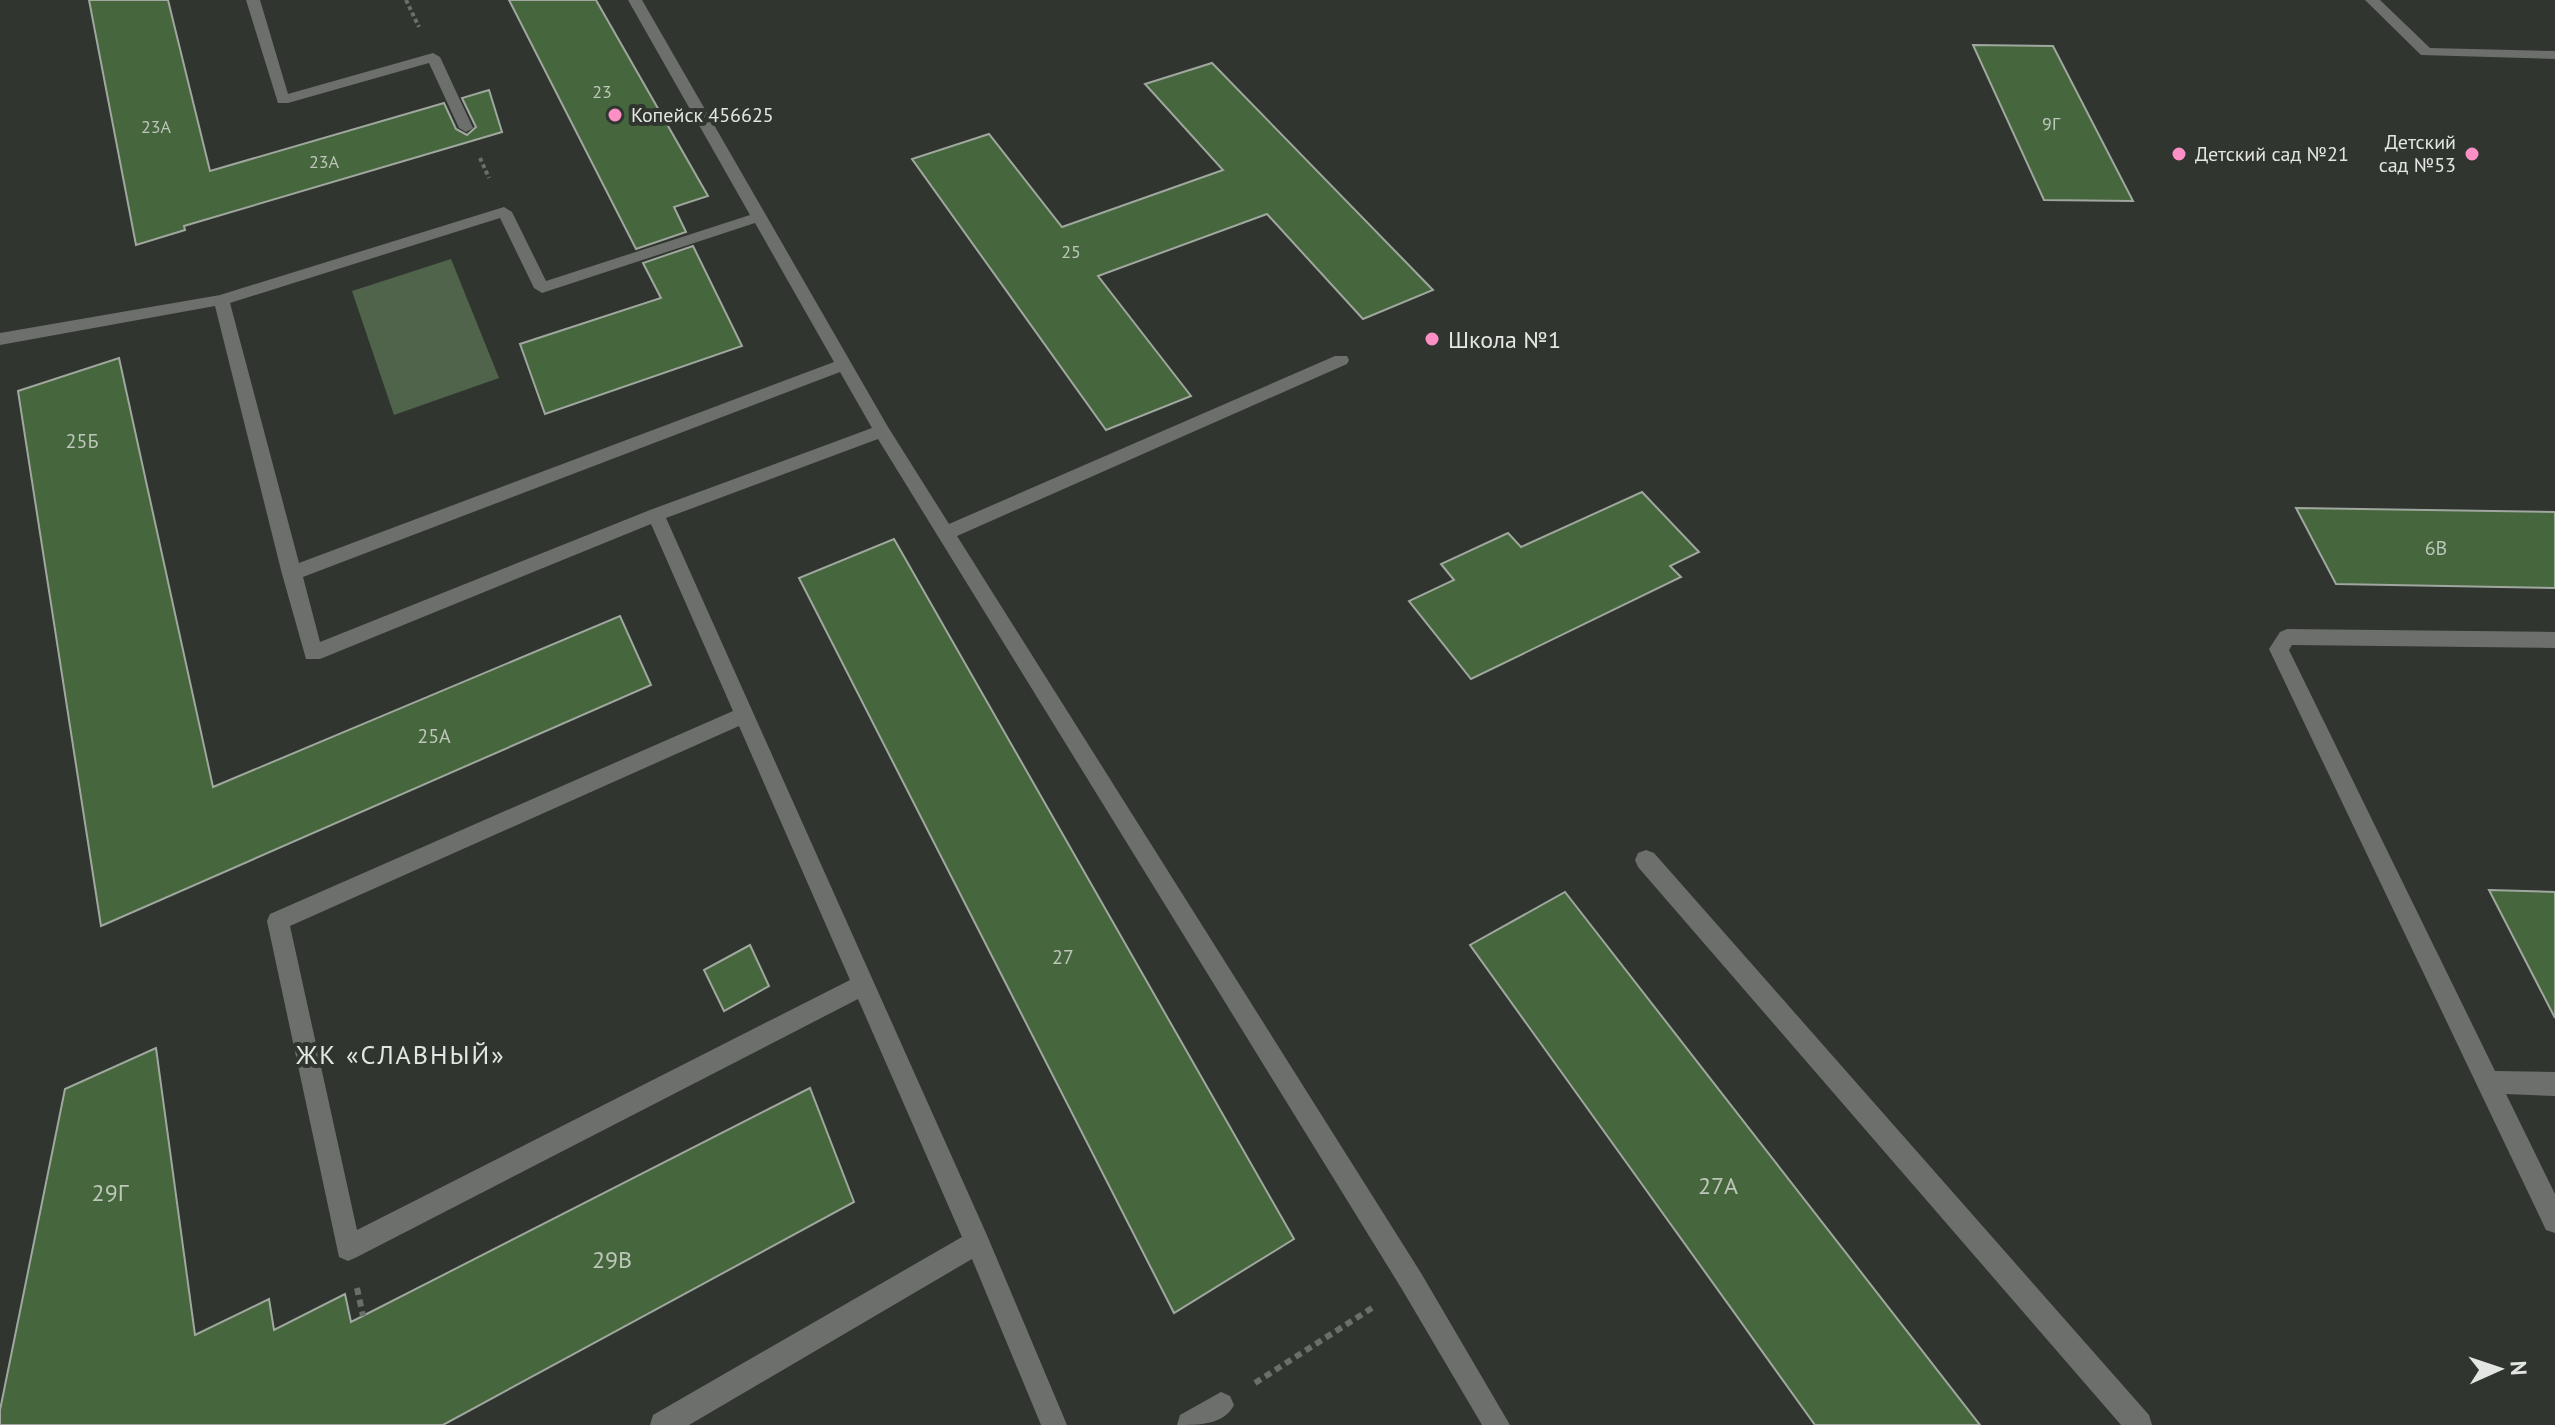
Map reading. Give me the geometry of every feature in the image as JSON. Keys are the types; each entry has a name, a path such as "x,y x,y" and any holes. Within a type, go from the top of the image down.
{"lane":[{"path":"253,0 283,100 433,57 466,128"},
{"path":"635,0 882,431 1412,1282 1497,1425"},
{"path":"2372,0 2426,52 2555,55"},
{"path":"0,339 221,300 504,212 542,288 759,217"},
{"path":"221,300 313,653 656,515 882,431"},
{"path":"945,533 1341,360"},
{"path":"291,574 843,365"},
{"path":"656,515 977,1242 1054,1425"},
{"path":"2555,640 2287,637 2279,649 2555,1221"},
{"path":"744,715 278,921 348,1248 864,984"},
{"path":"1646,860 2139,1425"},
{"path":"2488,1082 2555,1084"},
{"path":"663,1425 977,1242"},
{"path":"1190,1425 1221,1405"}],"path":[{"path":"466,128 504,212"},
{"path":"1221,1405 1412,1282"}],"green space":[{"path":"451,259 499,378 394,415 352,291"}],"building":[{"path":"89,0 168,0 210,171 444,103 456,129 467,135 476,127 462,98 489,90 502,132 184,226 185,230 136,245"},
{"path":"509,0 596,0 708,196 674,207 686,232 636,249"},
{"path":"1973,45 2053,46 2133,201 2044,200"},
{"path":"1212,63 1433,290 1363,319 1267,214 1098,276 1191,396 1106,430 912,159 989,134 1062,227 1223,170 1145,84"},
{"path":"693,246 742,346 545,414 520,344 661,298 643,263"},
{"path":"119,358 213,787 620,616 651,685 101,926 18,391"},
{"path":"1642,492 1699,552 1670,566 1681,577 1471,679 1409,601 1454,580 1441,564 1508,533 1521,547"},
{"path":"2296,508 2555,512 2555,588 2336,584"},
{"path":"894,539 1294,1239 1174,1313 799,578"},
{"path":"2489,890 2555,892 2555,1018"},
{"path":"1565,892 1980,1425 1815,1425 1470,945"},
{"path":"750,945 769,986 724,1011 704,970"},
{"path":"156,1048 195,1335 269,1299 274,1330 345,1294 351,1322 810,1088 854,1202 443,1425 0,1425 0,1410 65,1089"}],"place":[{"name":"Копейск 456625","path":"615,115"},
{"name":"Детский сад №21","path":"2179,154"},
{"name":"Детский сад №53","path":"2472,154"},
{"name":"Школа №1","path":"1432,339"}],"district":[{"name":"ЖК «СЛАВНЫЙ»","path":"401,1054"}]}
